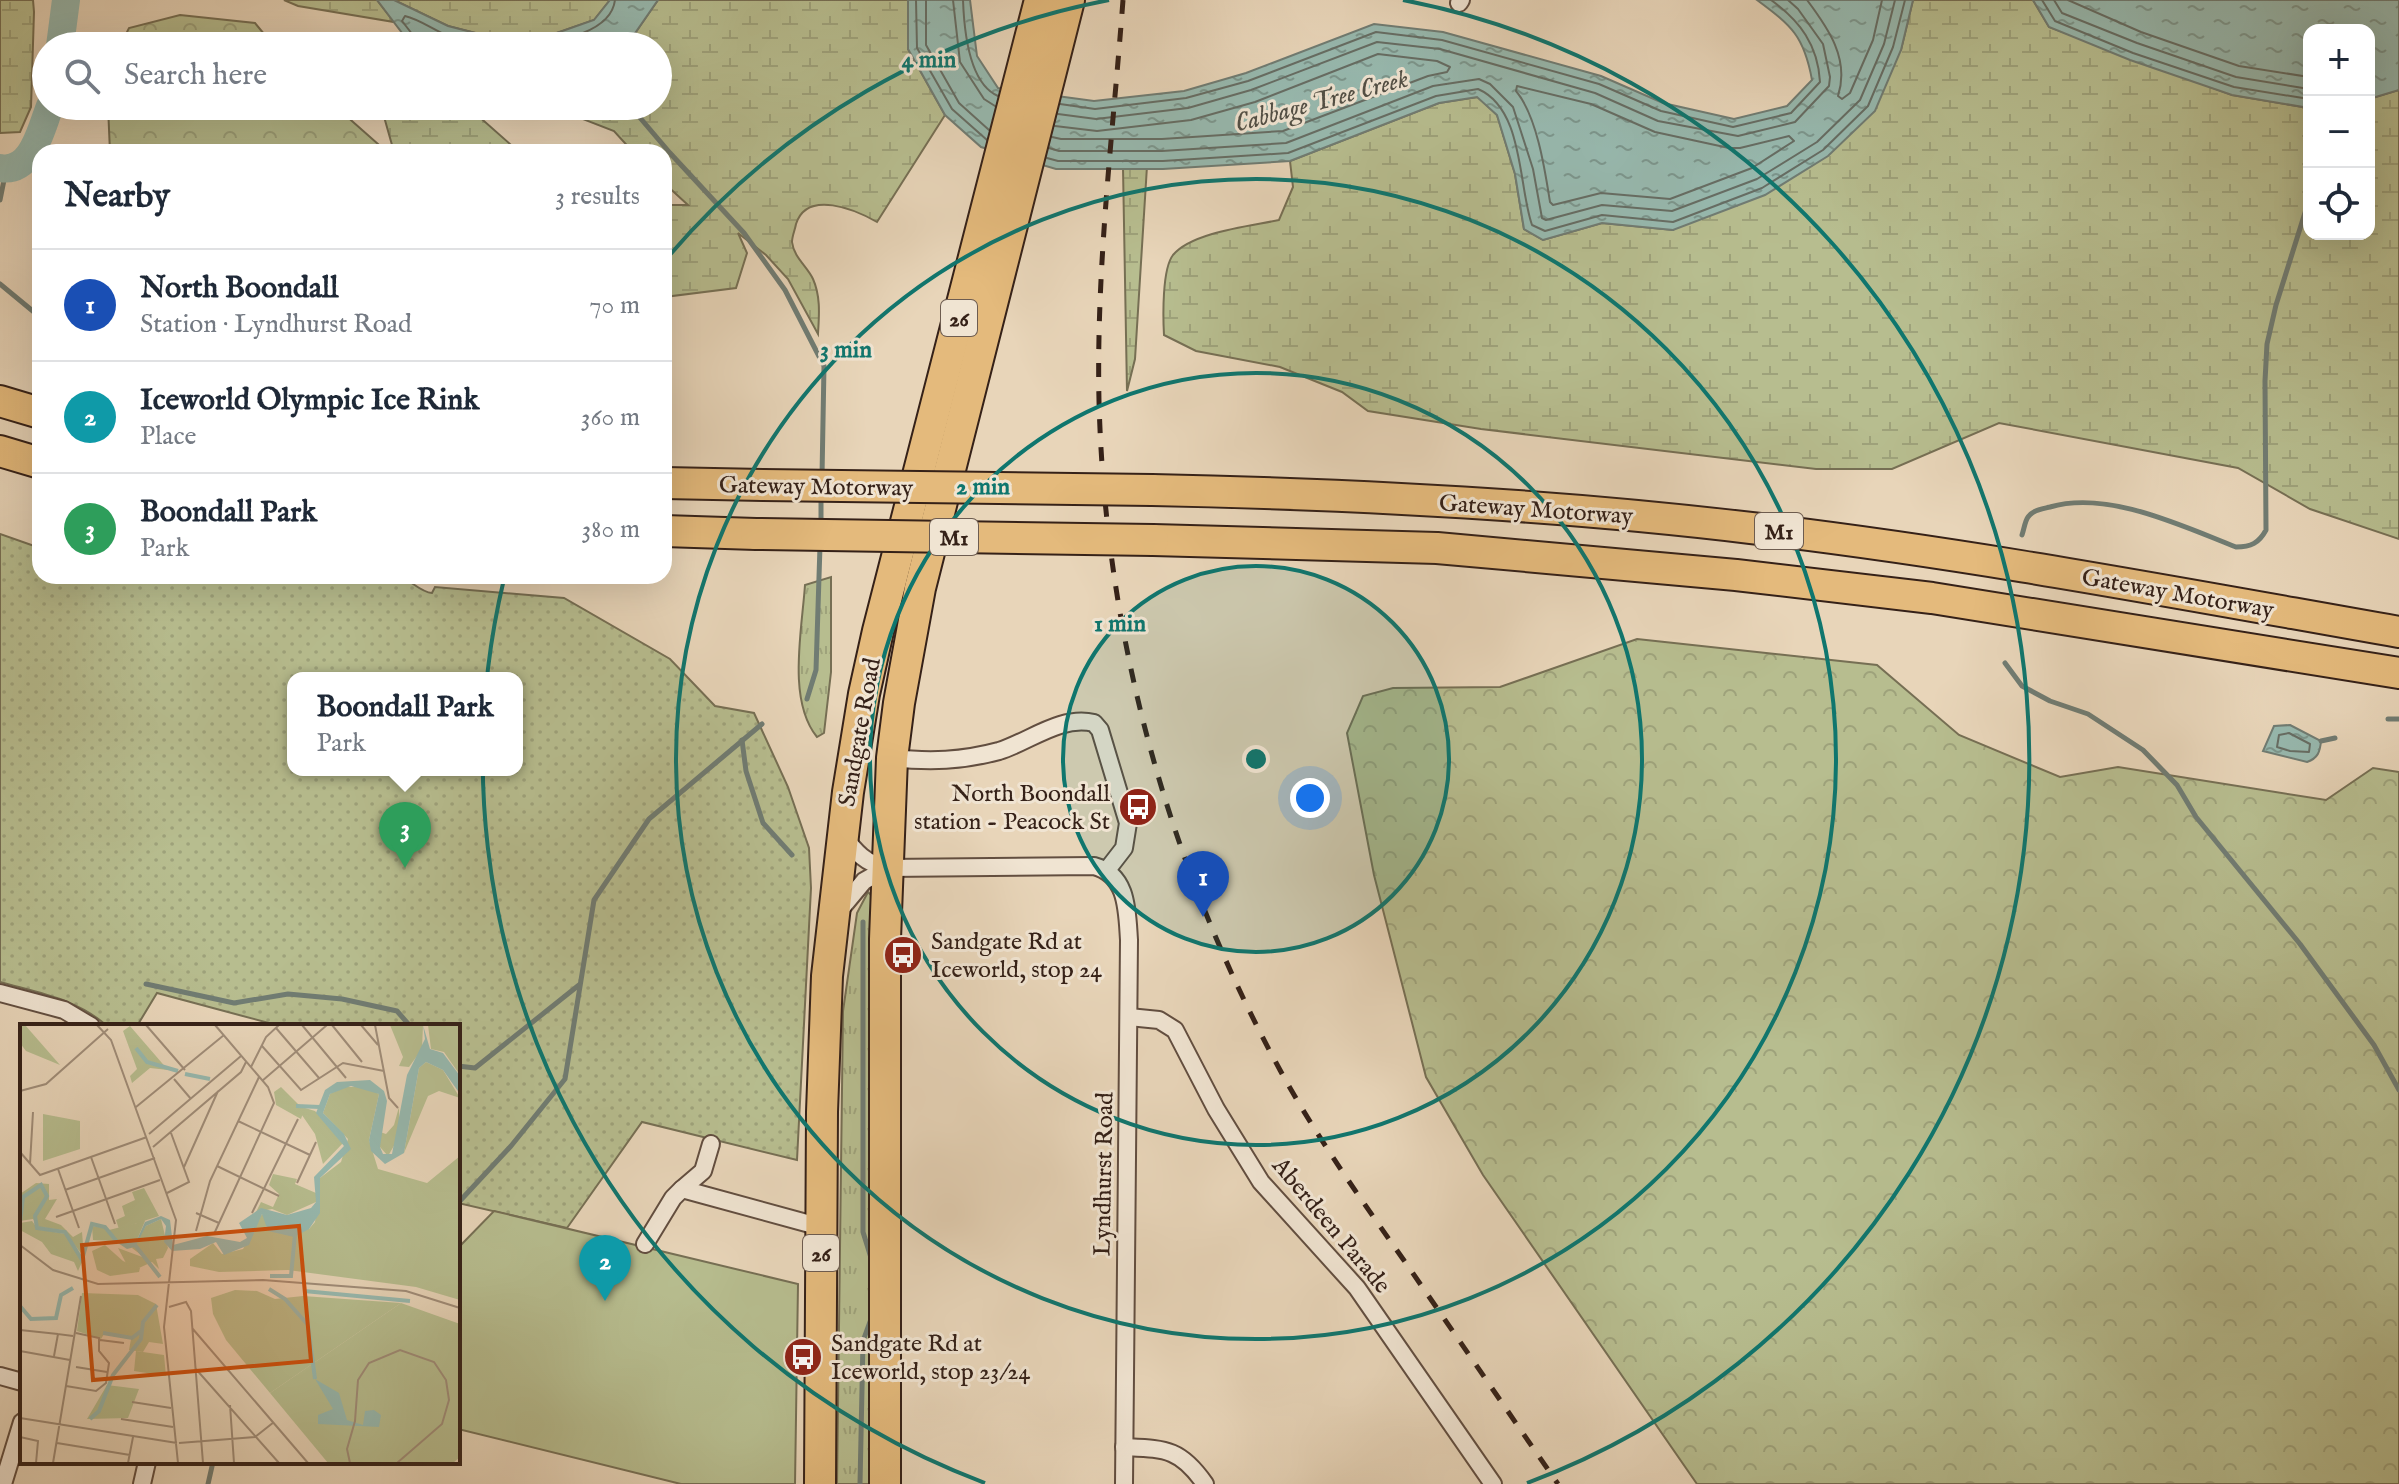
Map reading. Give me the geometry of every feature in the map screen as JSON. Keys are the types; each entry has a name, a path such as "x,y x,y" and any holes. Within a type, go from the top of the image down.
{"highway":[{"name":"Sandgate Road","path":"1034,82 1040,0"},
{"name":"Sandgate Road","path":"885,1484 883,1195 887,868 892,758 920,588 1008,186 1034,82 1069,0"},
{"name":"Sandgate Road","path":"820,1484 825,1022 842,833 864,694 878,631 1008,186"},
{"path":"0,401 32,411"},
{"path":"0,451 32,461"},
{"name":"Gateway Motorway","path":"672,483 1152,490 1487,503 1751,528 1954,554 2399,632"},
{"name":"Gateway Motorway","path":"672,531 1437,548 1736,575 1932,598 2399,673"}],"street":[{"path":"842,833 866,861 887,868 1085,866 1107,870 1124,848 1128,823 1100,730 1094,723 1080,722 1049,729 1006,749 955,761 892,758"},
{"path":"832,919 864,881 887,868"},
{"name":"Lyndhurst Road","path":"1107,870 1123,891 1127,914 1129,1017 1124,1484"},
{"path":"0,993 64,1010 88,1024"},
{"name":"Aberdeen Parade","path":"1129,1017 1159,1020 1175,1030 1216,1109 1261,1182 1357,1288 1493,1484"},
{"path":"645,1244 673,1198 703,1171 711,1144"},
{"path":"682,1189 821,1227"},
{"path":"0,1376 20,1381"},
{"path":"3,1484 6,1449 20,1425"},
{"path":"1124,1447 1173,1452 1188,1462 1205,1484"},
{"path":"142,1484 147,1464"}],"green space":[{"path":"0,0 33,0 31,107 20,132 0,133"},
{"path":"284,0 377,0 394,22 298,6"},
{"path":"394,0 610,0 594,20 560,32 472,32 448,26"},
{"path":"658,0 908,0 908,49 945,115 877,222 833,205 810,207 802,213 792,242 795,253 816,286 818,334 788,279 766,255 738,233 747,253 736,288 672,296 672,205 688,205 672,190 672,144 626,144 614,131 585,120 672,120 672,32 636,32"},
{"path":"1913,0 2033,0 2049,27 2232,95 2303,107 2303,240 2375,240 2375,97 2399,90 2399,539 2310,509 2238,468 1999,423 1892,469 1816,469 1481,429 1368,411 1342,392 1280,367 1196,351 1164,335 1167,271 1173,255 1182,247 1208,235 1279,220 1293,187 1290,161 1439,103 1478,97 1497,115 1515,174 1524,229 1543,240 1602,223 1673,230 1901,50"},
{"path":"180,15 255,23 262,32 127,32 129,28"},
{"path":"109,120 351,120 378,144 110,144"},
{"path":"385,120 483,120 510,144 392,144"},
{"path":"1147,166 1135,359 1127,391 1123,168"},
{"path":"0,534 32,545 32,584 414,584 432,593 435,587 564,598 670,659 715,706 754,713 788,787 809,848 811,888 797,1160 642,1122 567,1228 460,1203 460,1024 273,1024 157,993 138,1024 104,1024 83,1009 0,982"},
{"path":"831,577 831,672 824,733 817,737 808,722 799,685 805,585"},
{"path":"1637,639 1877,665 1959,735 2060,777 2118,767 2326,800 2373,768 2399,772 2399,1484 1697,1484 1483,1175 1426,1077 1374,875 1347,733 1363,696 1393,688 1500,687"},
{"path":"868,892 874,898 877,1484 837,1484 843,1011 857,913"},
{"path":"494,1211 798,1284 795,1484 681,1484 460,1429 460,1246"}],"water":[{"path":"377,0 394,0 448,26 472,32 401,32"},
{"path":"610,0 658,0 636,32 560,32 594,20"},
{"path":"908,0 970,0 977,56 998,88 1094,101 1184,91 1246,73 1374,24 1443,32 1601,76 1663,103 1734,119 1787,106 1812,80 1805,53 1795,33 1757,0 1913,0 1901,50 1875,111 1828,156 1765,195 1673,230 1602,223 1543,240 1524,229 1515,174 1497,115 1477,97 1439,103 1290,161 1163,169 1056,169 981,147 945,115 908,49"},
{"path":"2033,0 2399,0 2399,90 2375,97 2375,24 2303,24 2303,107 2232,95 2130,60 2049,27"},
{"path":"2290,725 2321,741 2314,759 2307,762 2263,751 2274,726"}],"waterway":[{"name":"Cabbage Tree Creek","path":"62,32 66,0"},
{"name":"Cabbage Tree Creek","path":"36,144 45,120"},
{"path":"642,120 662,144"},
{"name":"Cabbage Tree Creek","path":"0,168 20,164 32,151"},
{"path":"672,155 744,233 785,290 824,366 822,476"},
{"path":"0,200 6,170"},
{"path":"2022,535 2027,519 2035,511 2072,503 2096,503 2144,513 2236,547 2250,545 2260,538 2266,530 2267,344 2303,219"},
{"path":"0,284 32,310"},
{"path":"821,494 821,524"},
{"path":"807,699 816,670 820,546"},
{"path":"2005,663 2022,686 2050,701 2088,714 2143,750 2177,785 2196,817 2300,944 2374,1045 2399,1090"},
{"path":"2388,719 2399,719"},
{"path":"460,1201 511,1146 565,1079 594,900 649,819 762,724"},
{"path":"2321,741 2335,738"},
{"path":"742,740 746,771 763,823 792,855"},
{"path":"863,922 863,1232 872,1261"},
{"path":"146,984 234,1003 288,994 342,999 397,1011 408,1024"},
{"path":"460,1066 475,1068 579,985"},
{"path":"860,1484 863,1341 871,1319"},
{"path":"208,1484 213,1464"}],"railway":[{"path":"1123,0 1100,301 1099,401 1104,489 1114,575 1129,661 1150,746 1175,830 1205,912 1240,992 1280,1070 1339,1166 1558,1484"}],"place":[{"name":"North Boondall station - Peacock St","path":"1138,807"},
{"name":"Boondall Park","path":"405,868"},
{"name":"North Boondall","path":"1203,917"},
{"name":"Sandgate Rd at Iceworld, stop 24","path":"903,955"},
{"name":"Iceworld Olympic Ice Rink","path":"605,1301"},
{"name":"Sandgate Rd at Iceworld, stop 23/24","path":"803,1357"}]}
